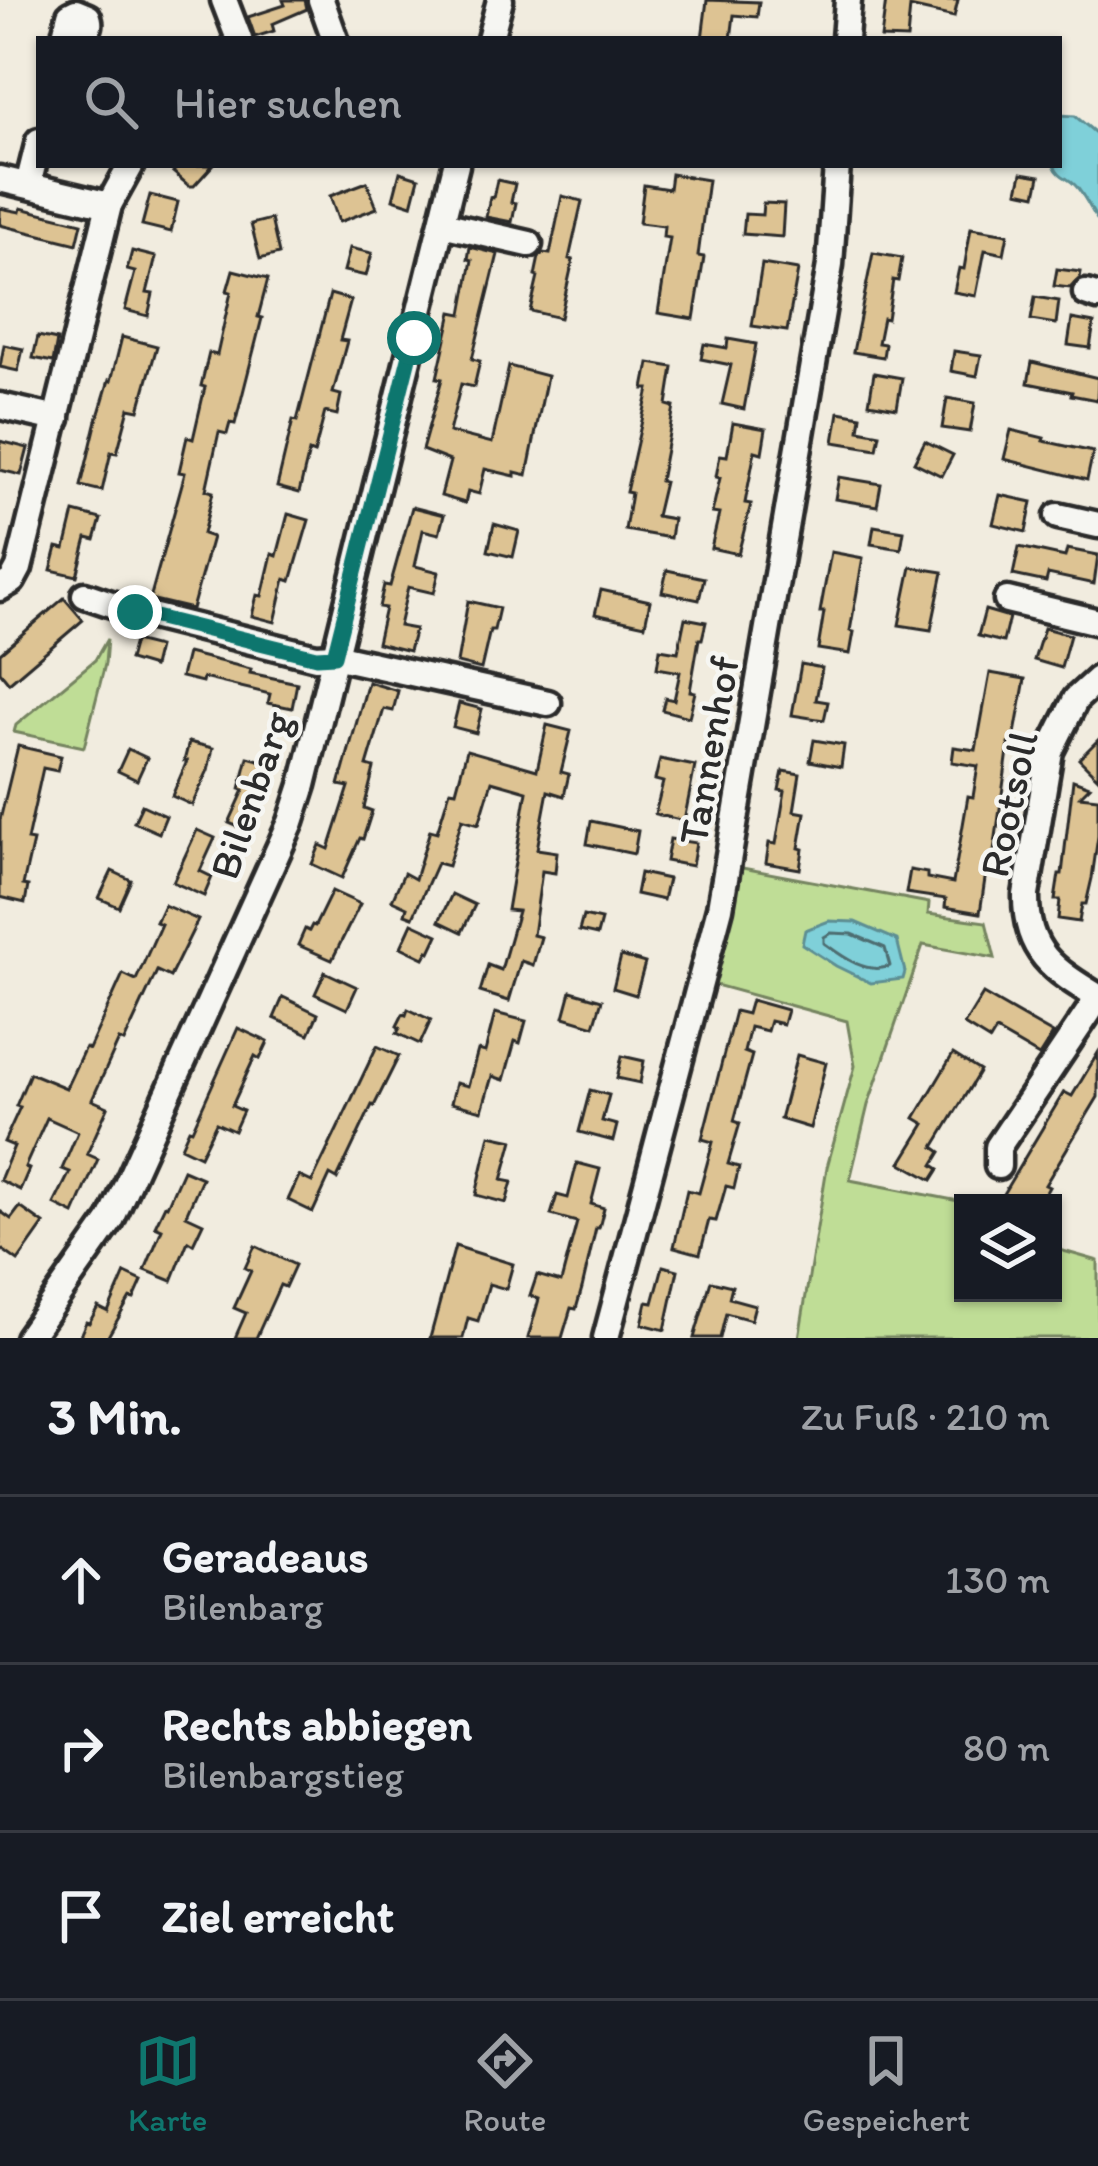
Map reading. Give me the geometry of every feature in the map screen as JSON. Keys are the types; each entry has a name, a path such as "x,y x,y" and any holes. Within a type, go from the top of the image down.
{"street":[{"path":"224,0 238,36"},
{"path":"321,0 334,36"},
{"path":"491,36 500,0"},
{"path":"845,36 848,0"},
{"path":"28,185 36,154"},
{"path":"0,588 12,581 19,568 109,206 129,168"},
{"name":"Bilenbarg","path":"28,1338 111,1220 291,822 455,168"},
{"name":"Tannenhof","path":"606,1338 720,908 830,265 837,168"},
{"path":"0,178 109,206"},
{"path":"442,224 529,244"},
{"path":"0,406 57,419"},
{"path":"1058,516 1098,526"},
{"path":"85,595 293,652 334,656 548,703"},
{"path":"1007,600 1098,622"},
{"name":"Rootsoll","path":"1098,679 1076,699 1050,751 1026,895 1030,933 1040,954 1059,973 1098,997"},
{"path":"998,1166 998,1148 1098,997"}],"green space":[{"path":"107,639 84,747 14,732 16,725 95,660"},
{"path":"737,867 929,903 928,914 986,922 995,958 923,945 868,1105 850,1180 954,1200 954,1302 1062,1302 1062,1251 1098,1261 1098,1338 799,1338 827,1167 855,1066 847,1021 712,984"}],"water":[{"path":"1062,115 1075,116 1098,135 1098,221 1078,189 1056,168 1062,168"},
{"path":"829,921 855,922 897,940 903,979 871,983 802,944 805,930"}],"building":[{"path":"283,0 305,0 307,9 272,24 274,31 255,36 248,17 285,5"},
{"path":"707,0 759,2 757,17 734,15 731,36 702,36"},
{"path":"886,0 958,0 954,17 910,7 907,36 881,36"},
{"path":"176,168 210,168 194,186 173,172"},
{"path":"400,172 419,178 412,205 393,199"},
{"path":"1022,173 1040,176 1036,195 1018,191"},
{"path":"671,174 708,180 698,256 704,257 694,319 658,313 670,238 663,237 664,226 639,223 644,185 669,189"},
{"path":"497,180 515,184 512,222 486,217"},
{"path":"367,182 377,208 339,222 330,196"},
{"path":"150,195 178,202 171,232 142,225"},
{"path":"562,196 582,201 560,318 530,311 539,257 550,254"},
{"path":"763,203 784,204 782,237 743,234 745,214 762,215"},
{"path":"0,208 20,212 21,208 82,223 77,244 0,225"},
{"path":"271,219 279,254 260,259 251,224"},
{"path":"971,228 1008,234 1004,254 985,250 976,296 954,292 959,268 964,269"},
{"path":"470,247 498,254 472,359 480,361 474,387 461,384 449,432 492,443 509,366 547,376 527,475 485,469 479,494 468,491 465,503 441,496 450,461 422,450 442,379 437,378 452,312 462,314"},
{"path":"350,248 372,253 366,276 344,271"},
{"path":"132,251 156,257 147,293 153,294 148,316 125,310 135,272 127,270"},
{"path":"873,253 902,258 878,343 885,344 883,357 853,352"},
{"path":"762,264 798,270 787,331 752,326"},
{"path":"1057,269 1081,272 1080,278 1070,288 1054,286"},
{"path":"233,270 268,279 235,424 230,423 227,434 219,432 206,490 213,492 203,534 212,537 192,609 150,599 185,473 179,472 187,437 193,439 209,353 217,355"},
{"path":"330,294 351,300 340,340 347,341 333,393 341,395 337,415 325,412 299,493 277,487"},
{"path":"1035,297 1059,301 1056,324 1031,320"},
{"path":"1072,319 1094,323 1090,348 1068,345"},
{"path":"38,336 57,340 53,362 33,358"},
{"path":"122,337 157,346 139,410 129,408 102,491 81,486"},
{"path":"728,339 756,344 744,409 722,404 731,365 701,359 704,344 727,348"},
{"path":"4,345 23,349 18,371 0,367"},
{"path":"954,351 981,355 977,376 951,371"},
{"path":"1032,362 1098,378 1097,400 1028,383"},
{"path":"649,363 673,367 667,405 674,407 656,516 673,519 670,538 625,530 631,493 626,492 649,389 644,389"},
{"path":"874,373 902,378 897,408 869,403"},
{"path":"947,398 975,403 970,432 942,428"},
{"path":"839,412 861,416 859,430 880,434 877,449 834,442"},
{"path":"733,423 766,429 762,453 755,451 745,503 751,504 738,554 711,548 719,514 712,513 720,478 716,477 720,455 727,456"},
{"path":"1011,430 1093,452 1087,480 1004,459"},
{"path":"0,441 28,448 21,475 0,470"},
{"path":"925,441 953,455 942,476 914,462"},
{"path":"839,477 881,484 877,506 835,499"},
{"path":"1000,495 1032,502 1026,532 993,524"},
{"path":"412,507 444,515 439,534 423,530 415,566 439,572 434,593 408,587 399,626 415,629 409,651 377,643 385,608 379,607 384,585 390,586"},
{"path":"74,512 101,519 95,540 87,538 77,576 51,570 57,547 65,549"},
{"path":"288,514 309,520 291,581 285,579 275,622 252,616 272,554 277,556"},
{"path":"494,524 519,531 513,557 488,551"},
{"path":"874,526 904,531 901,549 871,544"},
{"path":"1019,547 1065,557 1067,549 1098,555 1094,584 1048,574 1046,582 1013,575"},
{"path":"831,552 863,558 850,654 818,649"},
{"path":"911,567 943,572 931,630 899,625"},
{"path":"667,570 704,578 699,600 662,592"},
{"path":"601,590 650,601 645,625 595,614"},
{"path":"64,598 83,620 9,683 0,672 0,653"},
{"path":"468,601 499,608 481,669 457,663"},
{"path":"985,610 1009,617 1003,642 978,636"},
{"path":"685,618 706,622 699,639 689,717 662,710 665,698 674,700 680,672 657,668 660,649 678,652"},
{"path":"1044,628 1070,635 1061,668 1034,660"},
{"path":"134,641 158,647 153,667 129,660"},
{"path":"187,653 297,683 292,708 268,703 270,694 181,677"},
{"path":"801,664 822,668 816,700 828,702 824,720 792,715"},
{"path":"990,673 1025,679 980,913 945,907 946,899 906,893 910,870 953,883 978,766 952,762 954,747 976,750"},
{"path":"368,682 398,691 393,711 384,709 367,766 374,768 364,808 372,811 342,878 312,864 320,845 329,849 349,787 339,785"},
{"path":"459,703 482,709 476,733 453,727"},
{"path":"547,725 571,731 561,772 569,774 564,796 548,791 537,849 557,852 555,873 542,871 533,935 541,937 533,965 521,961 509,1001 480,992 488,965 501,970 518,911 507,910 527,791 492,781 479,824 462,819 448,866 437,863 413,917 405,914 407,907 392,900 404,873 415,879 430,830 437,832 450,790 456,791 467,750 537,770"},
{"path":"814,740 844,745 841,767 810,761"},
{"path":"1098,740 1098,778 1079,759"},
{"path":"189,742 213,748 192,805 172,796 187,761"},
{"path":"18,746 61,756 57,771 43,768 27,840 33,841 23,885 28,886 25,903 0,897 0,820"},
{"path":"128,749 147,758 137,780 118,771"},
{"path":"248,757 273,764 250,832 229,823 244,790 240,789"},
{"path":"660,759 695,766 684,821 655,814 663,782 655,780"},
{"path":"783,771 800,774 794,811 805,813 800,869 766,863 769,843 776,844 785,791 779,790"},
{"path":"1073,780 1090,786 1080,796 1098,798 1092,878 1079,922 1058,919 1060,900 1055,900"},
{"path":"142,805 166,816 159,833 134,822"},
{"path":"591,821 638,831 634,854 587,844"},
{"path":"197,830 215,838 200,871 212,877 204,896 173,882"},
{"path":"670,839 696,843 692,866 666,861"},
{"path":"112,871 131,880 119,907 99,898"},
{"path":"640,873 668,879 663,900 636,894"},
{"path":"332,891 360,904 332,960 298,945 305,929 315,926"},
{"path":"452,894 475,905 462,932 439,921"},
{"path":"164,905 198,920 170,977 157,971 92,1100 108,1107 87,1154 98,1159 74,1214 54,1204 70,1172 62,1169 78,1132 47,1118 20,1190 0,1180 14,1146 4,1142 30,1073 66,1088 123,974 136,980 161,924 156,922"},
{"path":"583,916 601,920 597,935 579,931"},
{"path":"412,923 438,935 424,958 401,947"},
{"path":"621,956 645,963 636,995 613,988"},
{"path":"325,972 357,987 347,1009 315,994"},
{"path":"571,991 602,1000 594,1026 564,1017"},
{"path":"983,994 1053,1034 1039,1056 996,1031 990,1041 964,1025"},
{"path":"283,997 318,1014 309,1034 274,1018"},
{"path":"751,1000 787,1010 783,1024 770,1021 767,1031 750,1027 744,1052 752,1055 728,1164 739,1167 734,1188 726,1186 716,1221 709,1220 700,1254 674,1247 687,1190 699,1193 713,1142 702,1139 735,1011 747,1014"},
{"path":"408,1009 431,1020 420,1044 397,1033"},
{"path":"495,1013 526,1021 504,1080 492,1076 482,1111 451,1103 456,1083 468,1086 478,1050 485,1052"},
{"path":"238,1028 268,1042 260,1059 255,1056 232,1106 243,1111 234,1131 216,1123 200,1156 181,1147"},
{"path":"377,1046 399,1056 337,1179 330,1175 313,1212 288,1200 299,1176 312,1182"},
{"path":"1098,1053 1098,1097 1045,1185 1049,1187 1045,1194 1003,1194 1064,1092 1072,1096"},
{"path":"953,1054 980,1071 934,1147 941,1152 933,1165 939,1169 932,1180 901,1163 925,1124 915,1118"},
{"path":"797,1055 826,1063 810,1128 780,1119"},
{"path":"622,1056 644,1061 640,1083 617,1078"},
{"path":"590,1090 609,1095 602,1121 617,1125 613,1141 579,1132"},
{"path":"490,1135 513,1140 502,1180 512,1182 506,1203 476,1195"},
{"path":"577,1163 600,1169 591,1204 604,1208 599,1228 576,1309 571,1308 562,1338 528,1338 539,1299 530,1296 537,1275 561,1282 577,1222 551,1215 557,1195 568,1198"},
{"path":"183,1170 202,1178 186,1215 203,1223 193,1244 188,1241 172,1281 145,1270 162,1229 155,1226"},
{"path":"20,1207 44,1224 18,1261 0,1248 0,1211 11,1219"},
{"path":"255,1246 295,1265 285,1287 280,1285 256,1338 235,1338 246,1313 234,1308 251,1271 245,1268"},
{"path":"455,1246 513,1264 506,1289 489,1284 478,1321 468,1318 463,1338 430,1338"},
{"path":"663,1266 678,1270 665,1330 642,1324"},
{"path":"125,1273 142,1281 107,1338 79,1338 98,1307 108,1312"},
{"path":"711,1281 732,1286 729,1298 755,1305 751,1320 726,1313 720,1338 694,1338"}],"route":[{"path":"135,612 316,657 334,656 414,338"}]}
